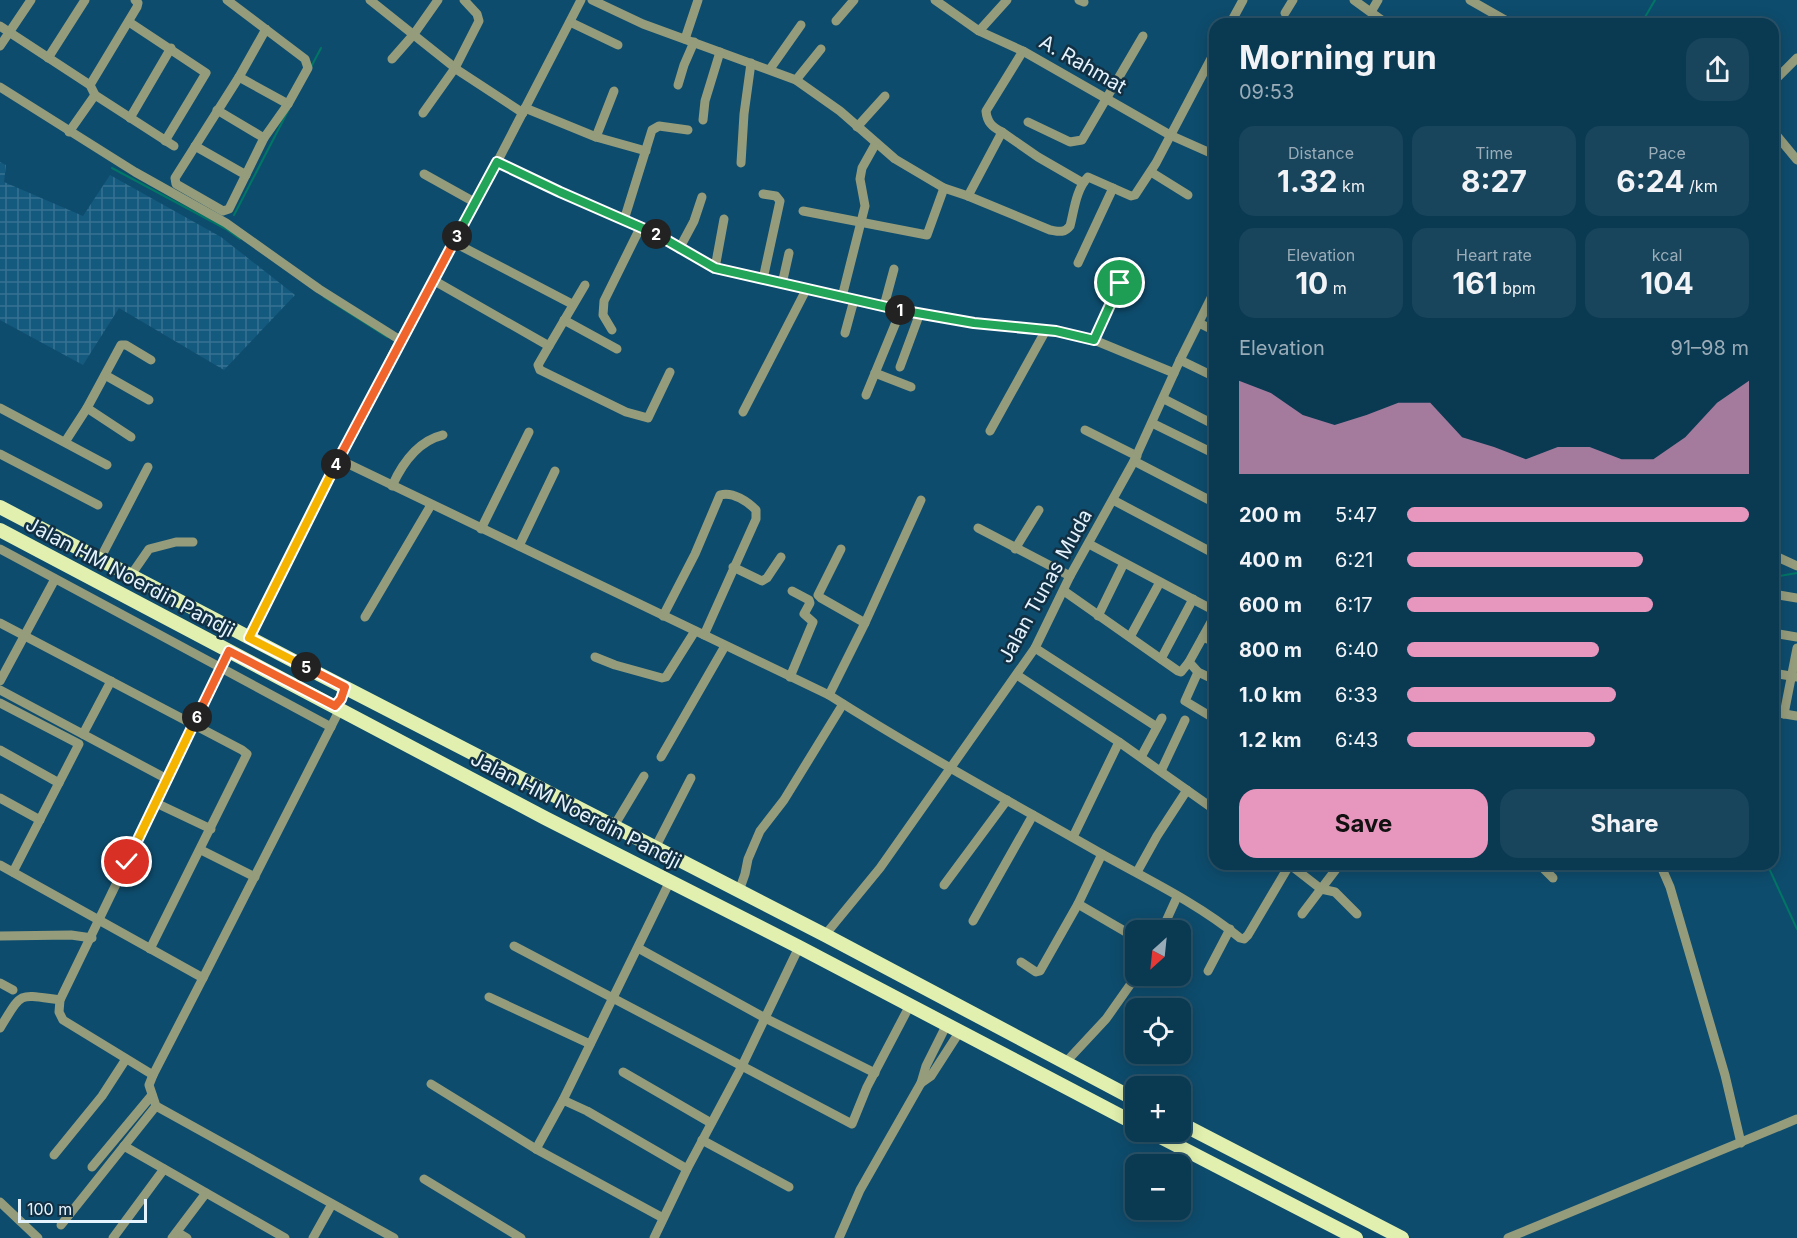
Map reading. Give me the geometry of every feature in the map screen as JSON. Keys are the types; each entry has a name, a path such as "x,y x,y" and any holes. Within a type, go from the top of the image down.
{"main road":[{"name":"Jalan HM Noerdin Pandji","path":"0,507 825,935 1125,1094"},
{"name":"Jalan HM Noerdin Pandji","path":"0,530 545,818 799,947 1125,1118"},
{"path":"341,710 341,699 351,691"},
{"path":"1191,1129 1402,1238"},
{"path":"1170,1142 1356,1238"}],"street":[{"path":"0,46 31,0"},
{"path":"48,58 85,0"},
{"path":"90,85 138,6 135,0"},
{"path":"227,0 266,29 307,62 308,68 288,104 264,138 229,208 223,211 175,182 175,178 239,77 266,29"},
{"path":"370,0 455,68 524,110 596,137 646,151"},
{"path":"392,59 414,34 438,0"},
{"path":"423,113 455,68 479,21 477,14 464,0"},
{"path":"592,0 643,24 796,80 840,111 895,159 944,188 1060,232 1067,230 1070,226 1086,177 1091,177 1131,196 1135,195 1151,172 1209,63"},
{"path":"678,85 698,0"},
{"path":"836,21 854,0"},
{"name":"A. Rahmat","path":"935,0 979,31 1023,51 1170,135 1209,152"},
{"path":"979,31 1007,0"},
{"path":"1233,18 1243,0"},
{"path":"1285,13 1293,0"},
{"path":"1354,0 1379,18"},
{"path":"1371,12 1378,0"},
{"path":"1470,0 1502,18"},
{"path":"249,638 338,459 400,340 476,203 570,22 578,1"},
{"path":"0,26 90,85 95,95 170,143 206,75 203,69 129,22"},
{"path":"570,22 618,45"},
{"path":"770,69 801,25"},
{"path":"1028,122 1070,142 1076,143 1082,140 1143,36"},
{"path":"130,118 171,48"},
{"path":"796,80 821,49"},
{"path":"1023,51 986,111 988,121 993,127 1038,157 1083,183"},
{"path":"703,120 705,101 720,52"},
{"path":"1779,76 1797,58"},
{"path":"741,163 744,114 751,63"},
{"path":"239,77 288,104"},
{"path":"0,87 69,132 226,224 319,289 400,340"},
{"path":"596,137 614,91"},
{"path":"69,132 95,95"},
{"path":"857,127 885,96"},
{"path":"217,110 264,138"},
{"path":"624,220 646,151 648,137 656,126 688,130"},
{"path":"968,196 1002,132"},
{"path":"1779,138 1797,160"},
{"path":"842,297 865,206 860,179 862,168 876,143"},
{"path":"195,146 246,175"},
{"path":"497,162 560,192 641,226 715,268 901,310 974,323 1046,330 1094,340 1174,373"},
{"path":"1151,172 1188,195"},
{"path":"424,174 476,203"},
{"path":"802,210 927,236 944,188"},
{"path":"1078,263 1113,188"},
{"path":"763,194 776,196 780,201 763,279"},
{"path":"679,249 694,221 702,197"},
{"path":"715,268 724,219"},
{"path":"612,330 603,315 604,301 641,226"},
{"path":"453,242 572,304"},
{"path":"782,284 789,253"},
{"path":"884,306 894,270"},
{"path":"433,280 549,346"},
{"path":"1094,340 1120,283"},
{"path":"585,285 538,364 540,370 626,412 645,418 649,416 670,372"},
{"path":"742,411 807,288"},
{"path":"845,333 854,300"},
{"name":"Jalan Tunas Muda","path":"825,935 880,868 1035,648 1070,576 1136,459 1180,360 1209,302"},
{"path":"866,395 901,310"},
{"path":"900,367 920,313"},
{"path":"564,320 616,349"},
{"path":"1199,323 1209,328"},
{"path":"990,431 1046,330"},
{"path":"65,442 122,345 150,360"},
{"path":"1180,360 1209,374"},
{"path":"875,373 911,387"},
{"path":"105,375 148,400"},
{"path":"1164,399 1209,422"},
{"path":"0,408 107,465"},
{"path":"87,408 131,437"},
{"path":"1152,423 1209,451"},
{"path":"1085,430 1209,500"},
{"path":"481,529 529,432"},
{"path":"392,486 400,468 416,451 432,438 443,435"},
{"path":"0,454 98,505"},
{"path":"338,459 829,695 949,768 1137,872 1240,938 1246,937 1286,870"},
{"path":"100,559 148,467"},
{"path":"519,546 555,471"},
{"path":"595,657 615,665 662,678 666,677 699,633 756,519 756,510 749,503 720,495 695,554 663,616"},
{"path":"829,695 865,623 921,500"},
{"path":"1113,500 1209,551"},
{"path":"365,617 431,505"},
{"path":"1015,549 1039,510"},
{"path":"978,528 1070,576"},
{"path":"131,575 149,549 176,542 193,542"},
{"path":"1089,544 1209,609"},
{"path":"0,549 331,727"},
{"path":"841,549 818,595 865,623"},
{"path":"733,567 762,581 767,578 781,558"},
{"path":"1779,558 1797,566"},
{"path":"1098,616 1124,563"},
{"path":"0,681 55,579"},
{"path":"1130,637 1160,582"},
{"path":"790,676 813,622 804,614 810,603 809,600 792,591"},
{"path":"1064,591 1181,672 1209,625"},
{"path":"1779,595 1797,598"},
{"path":"1161,659 1193,599"},
{"path":"0,623 248,754 150,949"},
{"path":"1779,634 1797,637"},
{"path":"1203,637 1209,640"},
{"path":"661,757 725,646"},
{"path":"1035,648 1160,723 1141,757"},
{"path":"1784,714 1794,677 1797,648"},
{"path":"153,1075 63,1020 59,1012 60,1000 229,651"},
{"path":"1189,662 1198,672 1209,677"},
{"path":"1198,672 1185,701 1209,715"},
{"path":"1779,674 1794,677"},
{"path":"1017,675 1119,741 1209,806"},
{"path":"83,734 111,681"},
{"path":"0,690 167,779"},
{"path":"0,703 80,744 13,872"},
{"path":"739,891 747,859 760,831 784,800 843,704"},
{"path":"341,710 149,1085 156,1106 394,1238"},
{"path":"1779,713 1797,716"},
{"path":"1161,771 1185,720"},
{"path":"1073,837 1119,741"},
{"path":"0,750 59,783"},
{"path":"614,826 644,776"},
{"path":"655,848 691,778"},
{"path":"1137,872 1187,790"},
{"path":"0,798 40,820"},
{"path":"944,885 1006,800"},
{"path":"156,802 211,829"},
{"path":"973,921 1033,815"},
{"path":"201,850 255,878"},
{"path":"1021,962 1036,972 1040,971 1078,904 1102,854"},
{"path":"0,865 203,978"},
{"path":"1297,870 1321,889 1335,892 1358,914"},
{"path":"1302,914 1335,870"},
{"path":"1545,870 1553,878"},
{"path":"1663,870 1670,887 1722,1064 1741,1143"},
{"path":"536,1149 563,1100 670,881"},
{"path":"1167,920 1177,897"},
{"path":"1078,904 1125,931"},
{"path":"1208,971 1230,930"},
{"path":"0,936 71,935 92,938"},
{"path":"514,946 852,1124 910,1005"},
{"path":"654,1238 687,1169 742,1066 799,947"},
{"path":"638,948 875,1073"},
{"path":"0,983 13,990"},
{"path":"1065,1063 1106,1019 1129,986"},
{"path":"0,1028 17,1000 24,996 60,1000"},
{"path":"489,997 590,1044"},
{"path":"921,1083 931,1076 954,1028"},
{"path":"839,1238 860,1190 921,1083 926,1066 954,1028"},
{"path":"54,1155 102,1095 126,1059"},
{"path":"623,1072 711,1123"},
{"path":"431,1084 536,1149 663,1218"},
{"path":"92,1167 152,1095"},
{"path":"563,1100 587,1111 687,1169"},
{"path":"61,1225 156,1106"},
{"path":"1508,1238 1792,1121"},
{"path":"702,1140 789,1187"},
{"path":"124,1146 285,1238"},
{"path":"113,1238 164,1169"},
{"path":"424,1179 521,1238"},
{"path":"187,1238 174,1235 206,1193"},
{"path":"313,1238 332,1204"},
{"path":"1,1206 32,1236"}],"shaded area":[{"path":"0,162 6,165 4,182 83,216 110,175 221,237 295,295 224,370 119,308 83,365 0,320"}],"waterway":[{"path":"1644,18 1655,0"},
{"path":"311,67 321,48"},
{"path":"234,215 289,109"},
{"path":"112,168 226,229 240,239"},
{"path":"324,297 387,337"},
{"path":"1779,576 1797,573"},
{"path":"1770,870 1797,929"}],"route":[{"path":"127,862 229,651 335,706 345,692 345,687 249,638 400,340 497,162 560,192 641,226 715,268 901,310 974,323 1056,331 1094,340 1120,283"}]}
